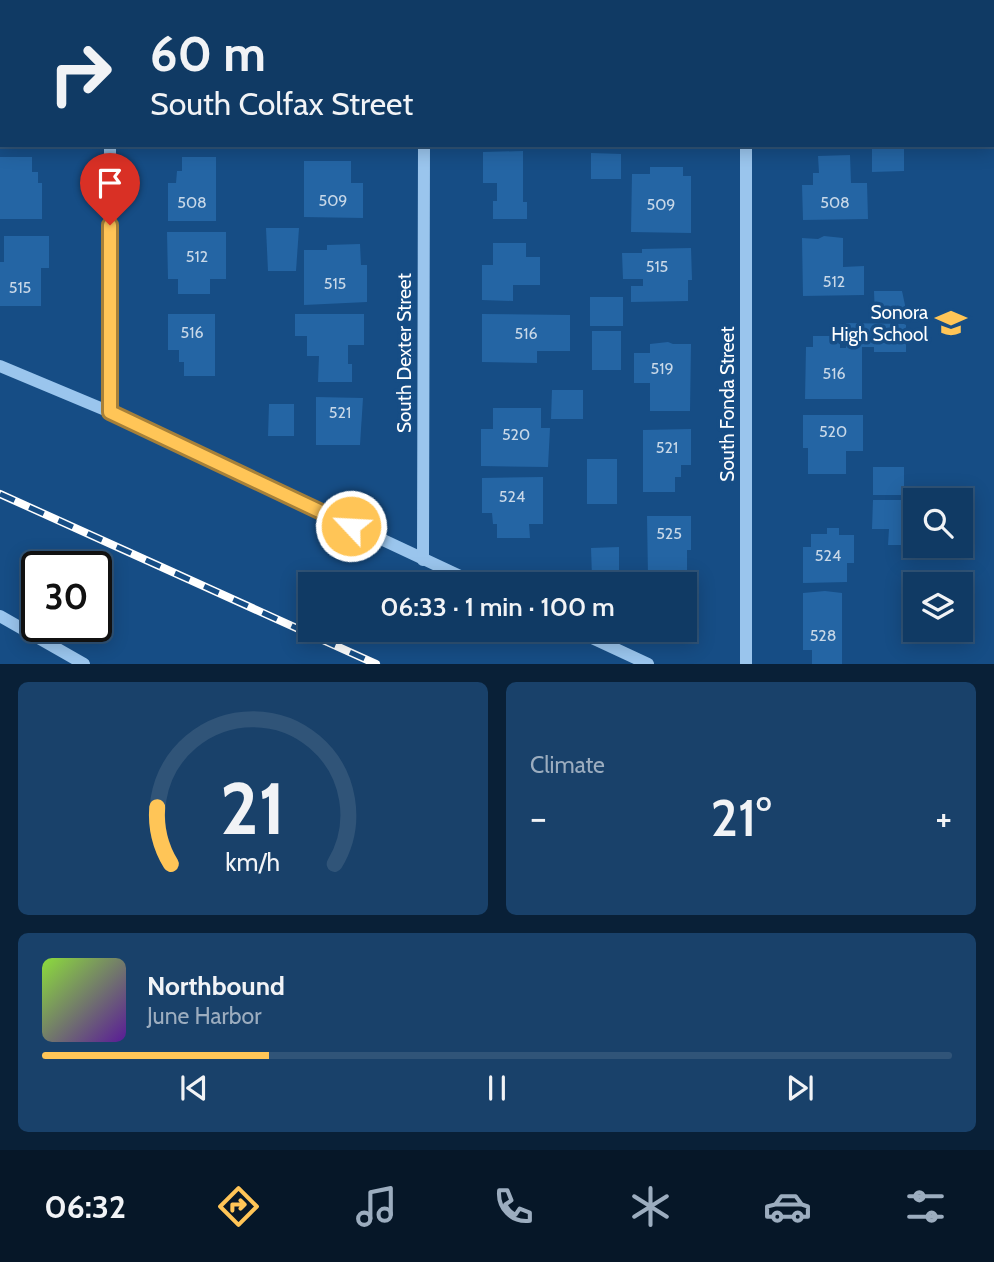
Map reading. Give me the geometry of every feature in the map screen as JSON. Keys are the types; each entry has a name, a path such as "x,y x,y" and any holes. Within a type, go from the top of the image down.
{"street":[{"path":"110,147 110,412"},
{"name":"South Dexter Street","path":"423,560 424,147"},
{"name":"South Fonda Street","path":"746,147 746,663"},
{"path":"0,366 110,412 450,572"},
{"path":"0,616 84,663"},
{"path":"602,642 648,663"}],"building":[{"path":"872,147 904,147 904,171 872,172"},
{"path":"523,151 523,202 527,202 527,219 493,219 497,183 483,183 483,152"},
{"path":"591,153 621,154 621,179 591,179"},
{"path":"850,155 851,183 867,183 868,219 803,220 802,185 813,185 813,173 819,173 818,156"},
{"path":"0,157 32,157 32,172 38,172 38,183 42,183 42,219 0,219"},
{"path":"182,157 216,157 216,221 168,221 168,183 176,183 177,171 182,171"},
{"path":"304,161 351,161 351,183 363,183 363,218 304,217"},
{"path":"650,167 683,167 683,176 691,176 691,233 631,232 632,174 650,174"},
{"path":"266,228 299,228 296,271 268,271"},
{"path":"167,232 226,232 226,279 210,279 210,294 178,294 178,279 168,279"},
{"path":"4,236 49,236 49,268 41,268 41,306 0,306 0,262 4,262"},
{"path":"824,236 843,238 843,267 864,266 864,295 803,296 802,238 818,239"},
{"path":"493,243 526,243 526,257 540,257 540,285 513,285 513,301 482,300 482,265 493,265"},
{"path":"360,244 361,265 367,265 367,302 304,305 304,250 327,250 327,245"},
{"path":"691,248 692,280 688,280 688,301 631,302 631,286 643,286 643,279 623,279 622,253 642,253 642,249"},
{"path":"874,291 902,291 905,305 903,318 875,318"},
{"path":"590,297 623,297 623,326 590,326"},
{"path":"168,314 215,314 215,376 184,376 184,362 179,362 179,350 168,350"},
{"path":"295,314 364,314 364,345 348,345 352,382 318,382 319,356 307,356 307,336 295,336"},
{"path":"482,314 570,315 570,351 537,351 537,363 482,362"},
{"path":"846,323 904,324 906,352 874,352 874,347 862,347 862,399 805,399 806,347 813,347 813,336 840,336 840,348 846,348"},
{"path":"592,331 621,331 621,370 592,370"},
{"path":"650,344 691,344 690,411 650,411 650,383 634,383 634,353 650,353"},
{"path":"552,390 583,390 583,419 551,419"},
{"path":"316,397 363,398 360,445 316,445"},
{"path":"269,404 294,404 294,436 268,436"},
{"path":"493,408 541,408 541,428 550,428 548,467 481,466 481,429 493,429"},
{"path":"803,415 863,415 863,451 846,451 846,474 808,474 808,448 803,448"},
{"path":"691,429 691,465 681,465 681,477 675,477 675,492 643,492 643,430"},
{"path":"587,459 617,459 617,504 587,504"},
{"path":"873,467 904,467 903,495 873,495"},
{"path":"543,477 543,524 529,524 530,538 497,538 497,524 493,524 492,513 482,513 482,478"},
{"path":"873,500 903,500 903,545 888,545 889,529 872,529"},
{"path":"647,516 691,516 691,550 687,550 687,572 648,572"},
{"path":"827,528 839,528 839,535 854,535 854,563 847,563 847,582 803,583 803,547 811,547 811,534 827,534"},
{"path":"619,547 619,572 592,572 591,548"},
{"path":"803,593 842,593 842,664 812,664 812,650 803,650"}],"railway":[{"path":"0,494 376,664"}],"place":[{"name":"Sonora High School","path":"951,323"}],"route":[{"path":"110,225 110,412 351,526"}]}
